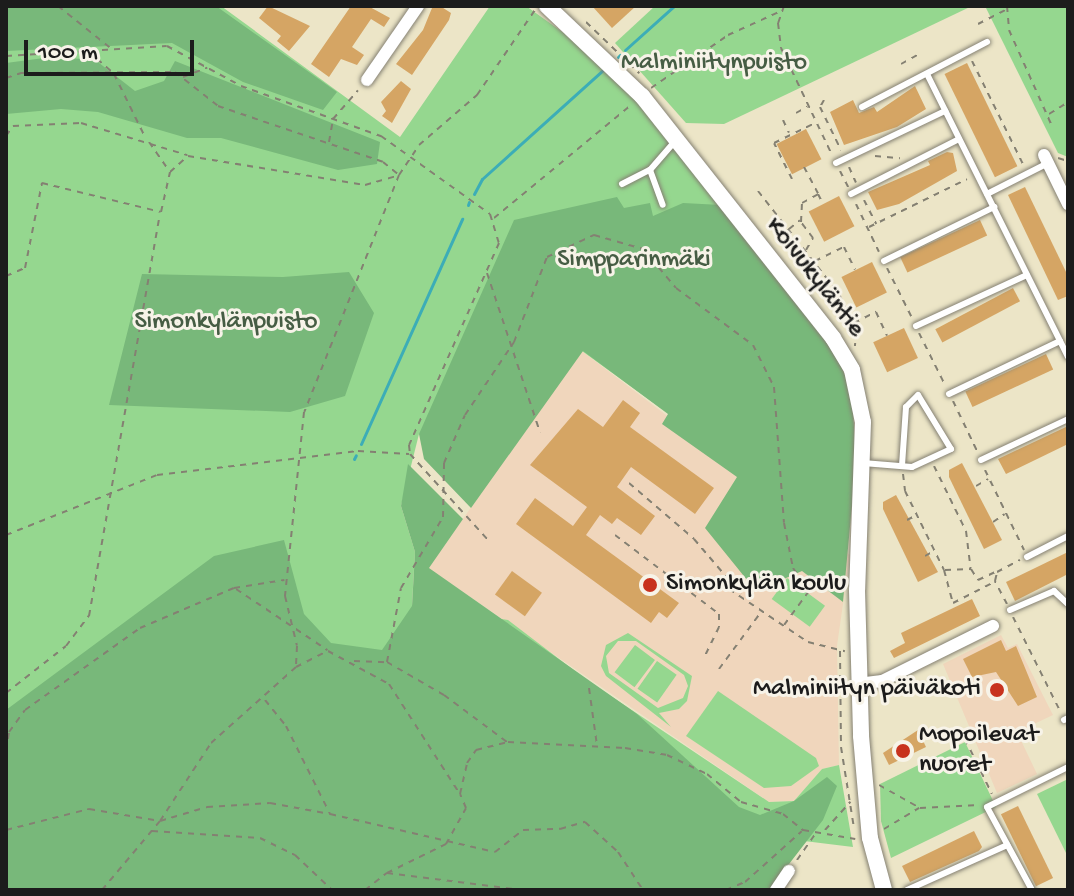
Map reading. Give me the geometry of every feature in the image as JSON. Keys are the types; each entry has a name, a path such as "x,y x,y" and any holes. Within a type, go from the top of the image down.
{"main road":[{"name":"Koivukyläntie","path":"541,8 646,92 676,140 843,352 861,405 863,463 858,684 870,838 884,890"}],"street":[{"path":"367,80 418,6"},
{"path":"1046,159 1068,204"},
{"path":"858,684 882,681 993,626"},
{"path":"776,890 789,871"}],"lane":[{"path":"862,107 987,42"},
{"path":"927,74 1068,357"},
{"path":"836,163 945,111"},
{"path":"851,194 959,139"},
{"path":"622,184 650,170 676,140"},
{"path":"987,194 1027,174 1046,159"},
{"path":"650,170 663,205"},
{"path":"884,261 994,207"},
{"path":"916,326 1027,275"},
{"path":"949,394 1060,341"},
{"path":"863,463 902,465 951,449 918,395 906,407 902,465"},
{"path":"981,460 1068,419"},
{"path":"1027,557 1068,536"},
{"path":"1010,610 1054,591 1068,604"},
{"path":"1032,890 987,807 1068,767"},
{"path":"907,890 1007,845"}],"path":[{"path":"58,6 115,52"},
{"path":"296,667 297,646 288,624 286,579 296,460 304,412 399,175 411,155 477,95 541,8 529,6"},
{"path":"493,219 646,92 728,35 780,11 784,6"},
{"path":"978,24 1007,8 1009,30 1051,124"},
{"path":"780,11 781,48 801,82 808,107 875,244"},
{"path":"578,15 646,92 660,99"},
{"path":"6,56 87,50 115,52 167,46 208,68 333,119 365,128 411,155 493,219 499,243 412,436 410,454"},
{"path":"6,693 66,646 89,616 170,172 166,160 146,140 114,74 87,50"},
{"path":"967,52 1027,174"},
{"path":"901,64 921,53"},
{"path":"183,77 208,68"},
{"path":"6,78 21,73 114,74 158,70 183,77 218,106 390,165 405,165"},
{"path":"329,142 333,119 367,80"},
{"path":"1048,115 1068,102"},
{"path":"796,113 808,107"},
{"path":"783,120 790,135"},
{"path":"792,179 774,143 816,122"},
{"path":"6,136 13,126 81,123 146,140 188,156 365,185 399,175"},
{"path":"853,154 918,160"},
{"path":"170,172 188,156"},
{"path":"390,165 399,175"},
{"path":"804,167 823,204"},
{"path":"868,228 977,175"},
{"path":"6,276 25,268 42,183 161,212"},
{"path":"758,191 839,294 853,323 855,350 846,338"},
{"path":"805,251 813,238 802,219 802,203 818,194"},
{"path":"788,230 802,219"},
{"path":"387,662 401,588 435,537 446,494 444,463 465,415 514,342 547,257 594,235 643,249 676,288 753,345 774,387 784,523 793,568 809,591 784,625"},
{"path":"814,262 844,247 855,270"},
{"path":"486,271 514,342 540,432"},
{"path":"853,323 876,312 887,336"},
{"path":"6,535 110,491 157,475 358,451 410,454 487,539"},
{"path":"930,458 966,531 971,569 978,580 1027,557"},
{"path":"902,465 905,491 944,570 953,603 995,581"},
{"path":"976,486 989,478"},
{"path":"460,794 467,763 476,750 508,742 597,747 667,755 707,774 741,802 783,814 803,830 856,839 841,747 840,651 825,650 742,595 694,539 629,483"},
{"path":"993,522 1006,513"},
{"path":"907,520 917,515"},
{"path":"615,535 719,614 704,658"},
{"path":"925,556 935,551"},
{"path":"944,570 971,569"},
{"path":"997,572 995,581 1066,719"},
{"path":"674,578 742,595"},
{"path":"6,751 14,722 64,679 140,628 189,611 234,588 286,579"},
{"path":"234,588 328,651 352,661 389,684 460,794 466,808 462,823 446,844 387,873 365,890"},
{"path":"719,669 762,610"},
{"path":"102,890 160,821 211,743 265,699 296,667 328,651"},
{"path":"352,661 387,662 444,695 508,742"},
{"path":"589,688 597,747"},
{"path":"265,699 286,726 330,814"},
{"path":"946,728 965,739 996,802"},
{"path":"877,771 879,796"},
{"path":"879,784 920,808 987,807"},
{"path":"822,831 850,801"},
{"path":"6,830 89,809 160,821 207,807 270,803 330,814 446,844 495,852 523,830 585,822 618,852 643,890"},
{"path":"880,821 880,835 920,808"},
{"path":"726,890 745,882 803,830"},
{"path":"151,831 260,838 295,855 332,890"},
{"path":"789,871 817,832"},
{"path":"387,873 522,890"}],"shaded area":[{"name":"Simonkylän koulu","path":"582,351 850,555 837,646 839,765 822,769 794,801 769,802 428,568"},
{"name":"Malminiityn päiväkoti","path":"1001,635 1008,648 1017,644 1053,715 1017,732 1037,774 997,793 943,664"}],"green space":[{"name":"Simonkylänpuisto","path":"7,6 221,6 400,137 490,6 526,6 607,64 721,205 662,409 582,351 419,434 401,506 415,552 412,605 508,620 584,678 769,802 794,801 822,769 839,765 853,847 804,841 769,890 6,890"},
{"path":"7,6 216,6 337,92 323,110 243,82 172,43 6,51"},
{"name":"Malminiitynpuisto","path":"655,6 972,6 724,124 686,123 615,43"},
{"path":"985,6 1068,6 1068,157 1058,153"},
{"path":"44,58 94,59 135,91 164,81 175,61 380,142 377,164 338,170 221,138 187,138 98,112 61,109 6,114 6,63"},
{"name":"Simpparinmäki","path":"617,197 624,208 650,203 653,216 683,203 721,205 837,356 852,392 856,462 843,602 802,571 756,591 705,528 737,477 662,424 668,414 583,351 471,508 424,459 419,434 514,220"},
{"path":"349,272 374,313 345,396 290,412 109,405 142,274 283,277"},
{"path":"408,464 463,519 429,568 637,714 739,807 760,815 794,801 827,777 837,786 823,820 769,890 6,890 6,710 214,556 284,540 304,614 331,643 382,650 412,606 415,552 401,506"},
{"path":"787,578 825,606 810,627 772,599"},
{"path":"628,633 692,676 687,701 679,709 659,713 671,727 606,676 601,666 606,645","holes":["618,641 636,641 684,675 688,686 683,698 658,708 609,673 606,656"]},
{"path":"635,645 655,660 635,687 615,672"},
{"path":"657,661 677,675 657,703 637,689"},
{"path":"718,691 816,758 819,766 791,786 764,788 686,736"},
{"path":"965,742 996,807 891,858 881,821 880,784"},
{"path":"1068,779 1068,857 1037,794"}],"building":[{"path":"268,6 310,26 289,51 277,41 281,36 259,18"},
{"path":"351,6 368,6 390,18 384,27 371,19 352,47 364,55 357,65 341,59 329,77 311,64"},
{"path":"440,6 451,13 449,20 412,75 396,64 423,30 432,8"},
{"path":"592,6 636,6 612,28"},
{"path":"967,63 1017,166 995,177 945,74"},
{"path":"401,81 411,89 392,123 382,116 386,111 381,102"},
{"path":"915,86 926,109 897,127 844,145 830,112 853,100 859,113 874,107 877,112"},
{"path":"806,129 821,159 792,174 777,144"},
{"path":"947,152 953,153 957,171 899,204 877,210 868,192 930,165 928,161"},
{"path":"1025,187 1068,276 1068,296 1058,300 1008,195"},
{"path":"839,196 854,226 824,242 809,211"},
{"path":"980,220 987,235 907,273 900,257"},
{"path":"872,262 887,293 856,307 841,277"},
{"path":"1013,288 1020,301 942,343 935,329"},
{"path":"904,328 918,358 887,372 873,342"},
{"path":"1046,354 1053,369 973,407 965,392"},
{"path":"623,400 640,413 630,427 714,488 695,514 631,467 617,487 655,516 641,535 617,518 612,524 600,515 586,535 679,603 667,618 659,612 651,623 516,524 535,498 573,526 587,507 530,465 578,409 603,427"},
{"path":"1068,426 1068,444 1006,474 998,459"},
{"path":"962,463 1002,540 984,549 949,477 949,470"},
{"path":"896,495 938,572 918,582 883,509 883,502"},
{"path":"1068,552 1068,574 1015,601 1006,582"},
{"path":"512,571 542,593 525,616 495,594"},
{"path":"972,599 980,616 894,658 890,651 905,643 901,633"},
{"path":"1001,640 1006,651 1016,646 1037,697 1018,706 996,672 972,677 963,659"},
{"path":"918,730 926,747 889,765 883,753"},
{"path":"1018,806 1053,878 1036,886 1001,814"},
{"path":"974,831 982,847 979,851 910,882 902,866"}],"waterway":[{"path":"625,50 674,6"},
{"path":"474,194 482,179 603,70"},
{"path":"361,444 462,219"},
{"path":"354,459 356,455"}],"place":[{"name":"Simonkylän koulu","path":"650,585"},
{"name":"Malminiityn päiväkoti","path":"997,690"},
{"name":"Mopoilevat nuoret","path":"903,751"}]}
